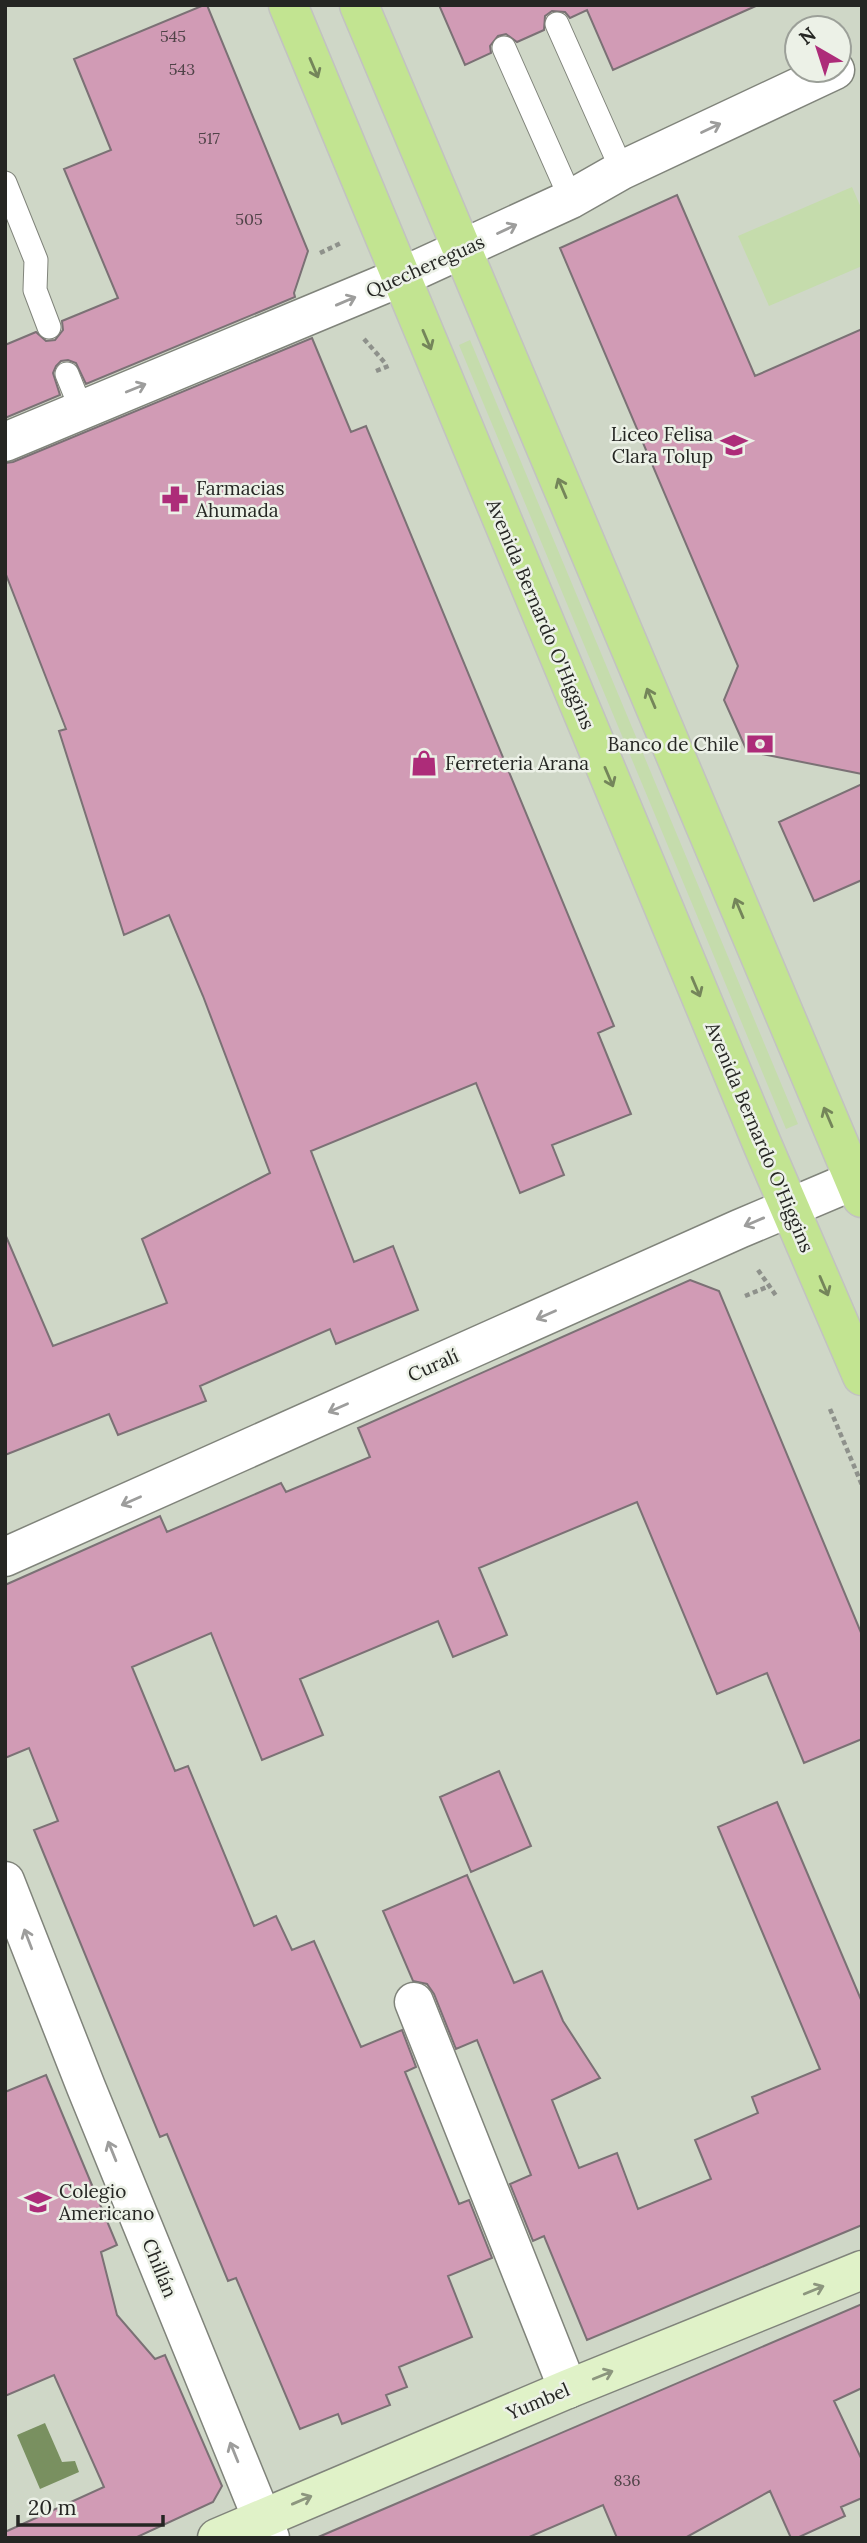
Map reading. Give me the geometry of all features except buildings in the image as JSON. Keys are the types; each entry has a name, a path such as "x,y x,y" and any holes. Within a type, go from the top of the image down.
{"main road":[{"name":"Avenida Bernardo O'Higgins","path":"288,5 862,1376"},
{"path":"359,5 859,1185"}],"street":[{"name":"Quechereguas","path":"5,442 401,277 571,199 622,170 805,84"},
{"name":"Curalí","path":"5,1556 790,1207 859,1185"},
{"name":"Chillán","path":"5,1881 265,2528"},
{"path":"414,2002 568,2389"},
{"name":"Yumbel","path":"218,2538 265,2528 568,2389 862,2270"}],"lane":[{"path":"557,24 622,170"},
{"path":"505,48 571,199"},
{"path":"5,183 36,260 35,290 49,327"},
{"path":"67,374 82,411"}],"shaded area":[{"path":"5,5 862,5 862,2538 5,2538"},
{"path":"852,187 862,210 862,266 769,306 738,236"},
{"path":"470,340 798,1124 786,1129 459,345"},
{"path":"45,2423 62,2462 75,2461 79,2472 40,2489 17,2435"}],"place":[{"name":"Liceo Felisa Clara Tolup","path":"734,445"},
{"name":"Farmacias Ahumada","path":"175,499"},
{"name":"Banco de Chile","path":"760,744"},
{"name":"Ferreteria Arana","path":"424,763"},
{"name":"Colegio Americano","path":"38,2202"}]}
